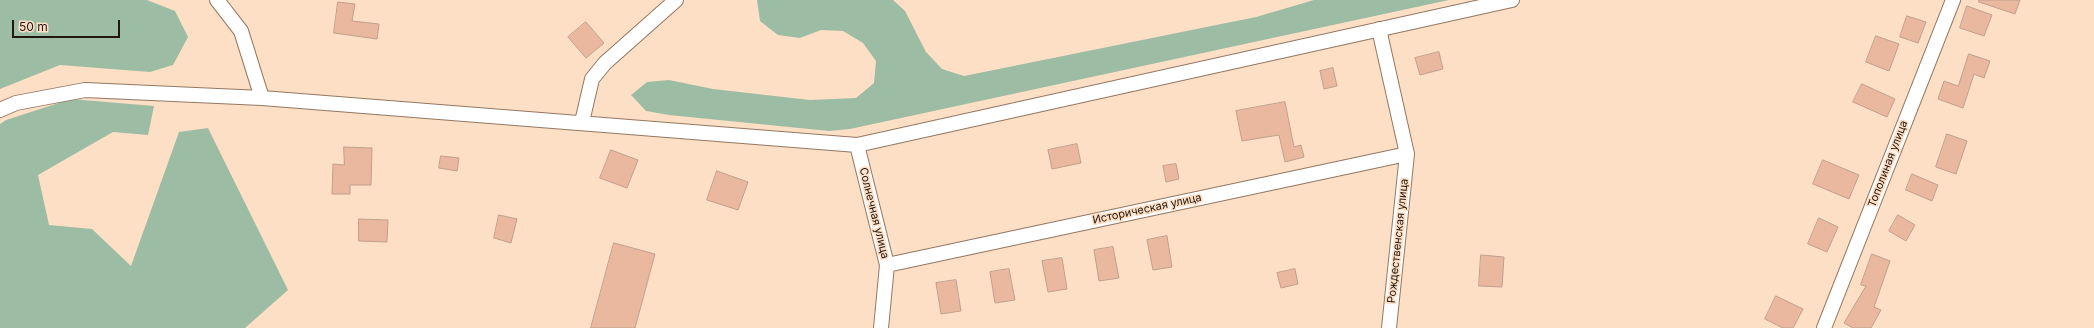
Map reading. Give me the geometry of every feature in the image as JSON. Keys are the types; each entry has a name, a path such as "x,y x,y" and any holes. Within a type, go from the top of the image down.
{"street":[{"path":"217,0 241,31 262,98"},
{"path":"582,122 592,79 605,63 676,0"},
{"path":"0,110 16,103 85,90 262,98 582,122 857,145 1512,0"},
{"name":"Тополиная улица","path":"1824,328 1953,0"},
{"name":"Рождественская улица","path":"1379,29 1407,154 1389,328"},
{"name":"Солнечная улица","path":"857,145 887,265 881,328"},
{"name":"Историческая улица","path":"887,265 1407,154"}],"green space":[{"path":"0,0 147,0 175,11 188,37 173,65 150,72 60,65 0,89"},
{"path":"757,0 893,0 905,11 926,52 942,69 964,76 1256,17 1314,0 1449,0 850,129 829,131 669,115 646,111 631,95 647,82 669,80 713,89 810,100 856,98 874,83 876,61 863,43 843,31 821,30 800,38 778,35 760,21"},
{"path":"71,99 154,106 148,135 113,132 38,175 49,225 92,229 131,266 179,132 208,128 288,290 245,328 0,328 0,124 6,120"}],"building":[{"path":"1979,0 2020,0 2015,14 1979,2"},
{"path":"338,2 355,4 352,21 379,24 377,39 334,33"},
{"path":"1967,6 1992,15 1984,36 1960,28"},
{"path":"1907,16 1926,22 1918,43 1900,37"},
{"path":"586,22 604,43 586,58 568,37"},
{"path":"1876,36 1899,44 1889,71 1866,62"},
{"path":"1439,52 1443,69 1420,75 1415,58"},
{"path":"1969,54 1990,61 1984,78 1974,74 1963,108 1938,99 1944,81 1958,86"},
{"path":"1333,68 1337,86 1324,89 1320,71"},
{"path":"1862,84 1895,99 1887,117 1853,102"},
{"path":"1285,102 1294,147 1301,145 1304,157 1285,162 1279,135 1242,141 1236,111"},
{"path":"1947,134 1967,141 1956,174 1936,167"},
{"path":"1077,144 1081,163 1052,169 1048,150"},
{"path":"344,147 372,148 371,185 350,185 350,194 332,194 333,164 344,165"},
{"path":"611,150 638,160 627,188 600,178"},
{"path":"441,156 459,158 457,171 439,168"},
{"path":"1823,160 1859,175 1849,199 1813,184"},
{"path":"1176,164 1179,179 1166,182 1163,166"},
{"path":"717,171 748,182 738,210 707,200"},
{"path":"1912,174 1938,185 1932,201 1906,190"},
{"path":"499,215 517,219 511,243 494,238"},
{"path":"1898,215 1915,225 1906,241 1889,231"},
{"path":"1819,218 1838,227 1827,252 1808,244"},
{"path":"359,219 388,220 387,242 359,241"},
{"path":"1167,236 1172,267 1153,270 1147,240"},
{"path":"614,243 655,254 635,328 591,328"},
{"path":"1113,247 1119,278 1099,281 1094,250"},
{"path":"1872,254 1890,261 1874,307 1881,310 1871,328 1853,328 1844,323 1866,286 1861,285"},
{"path":"1481,255 1504,257 1502,287 1479,286"},
{"path":"1062,258 1067,289 1048,292 1042,261"},
{"path":"1009,269 1015,300 995,303 990,272"},
{"path":"1295,269 1298,284 1281,288 1277,273"},
{"path":"956,280 961,311 941,314 936,283"},
{"path":"1776,296 1803,309 1793,328 1783,328 1765,319"}]}
